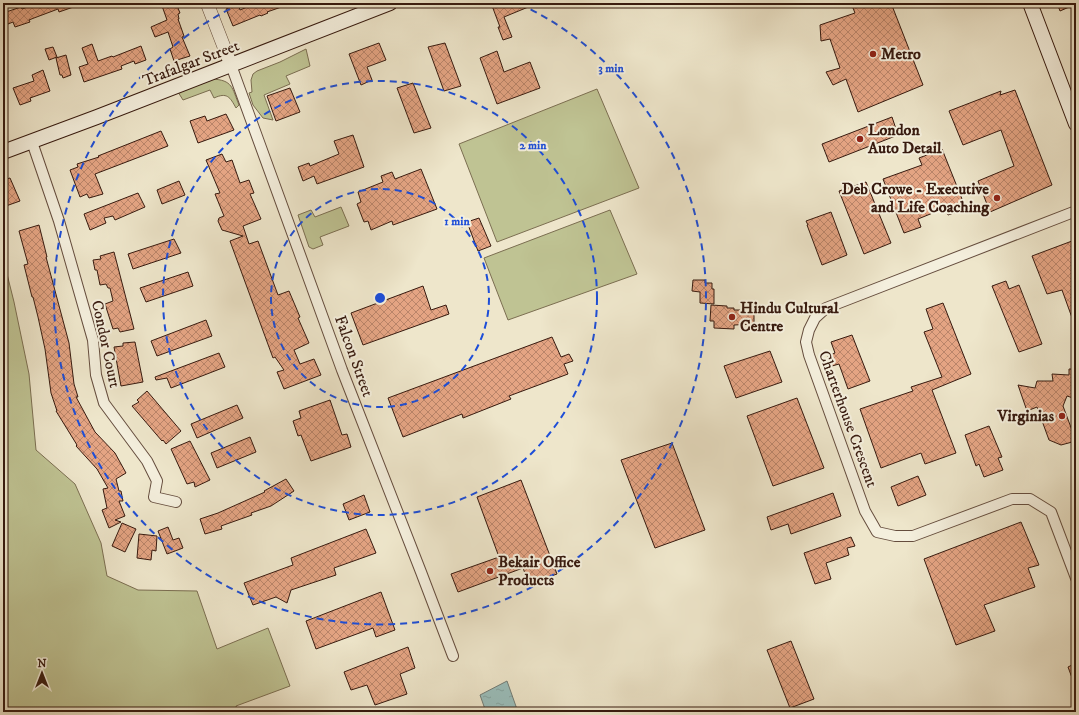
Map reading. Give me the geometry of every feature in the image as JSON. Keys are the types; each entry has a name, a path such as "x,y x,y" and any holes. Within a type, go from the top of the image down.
{"main road":[{"name":"Trafalgar Street","path":"3,152 390,3"},
{"path":"1030,3 1076,124"}],"street":[{"path":"207,3 231,65"},
{"name":"Falcon Street","path":"231,65 342,370 422,572 453,656"},
{"name":"Condor Court","path":"32,142 59,221 93,340 96,375 104,403 147,461 157,481 154,497 176,502"},
{"name":"Charterhouse Crescent","path":"1076,211 826,308 815,318 809,330 806,342 809,355 865,511 877,532 895,536 913,536 1012,499 1030,499 1051,512 1076,578"}],"green space":[{"path":"306,49 310,66 286,76 290,84 264,95 273,120 263,118 253,105 249,93 252,92 251,80 253,74"},
{"path":"212,79 224,81 231,86 239,105 236,108 230,98 222,95 214,98 210,90 183,100 178,92"},
{"path":"597,89 639,188 497,242 459,144"},
{"path":"341,207 349,226 320,237 323,245 313,249 309,247 298,215 311,210 315,217"},
{"path":"610,210 637,274 508,320 484,258"},
{"path":"3,258 29,374 36,450 75,484 101,543 107,576 138,590 197,591 217,649 268,628 290,686 236,706 238,712 3,712"}],"water":[{"path":"507,681 518,712 486,712 480,695"}],"building":[{"path":"38,3 82,4 59,12 58,9 15,27 13,22 3,26 3,13 21,7 22,9"},
{"path":"161,3 176,3 180,13 178,14 178,19 184,36 182,37 190,56 174,61 170,49 173,47 168,32 155,37 151,27 167,20"},
{"path":"257,3 290,4 233,26 226,9 238,4 240,10"},
{"path":"491,3 538,3 504,17 512,37 503,40"},
{"name":"Metro","path":"851,3 891,3 923,85 858,112 846,79 833,85 826,72 840,68 830,39 821,41 820,25 855,13"},
{"path":"1057,3 1076,3 1076,4 1060,11"},
{"path":"379,43 386,60 367,67 372,80 361,85 349,54"},
{"path":"445,43 461,86 444,91 428,47"},
{"path":"92,44 98,61 141,46 146,60 135,64 134,61 121,66 122,69 84,82 79,67 88,64 82,48"},
{"path":"53,47 57,57 49,60 45,49"},
{"path":"497,51 504,72 530,62 540,88 497,104 480,58"},
{"path":"66,55 71,75 63,78 62,75 60,75 56,58"},
{"path":"43,70 50,91 30,98 31,101 20,105 13,88 34,81 32,75"},
{"path":"413,83 431,128 414,133 397,88"},
{"path":"290,88 300,112 276,121 267,96"},
{"path":"1015,90 1052,185 990,212 978,181 1014,166 1001,130 963,145 949,111 1001,91 1000,95"},
{"path":"226,114 234,130 198,143 190,121 205,116 207,121"},
{"name":"London Auto Detail","path":"892,117 898,135 829,162 822,144"},
{"path":"161,131 168,146 95,174 103,194 89,198 87,194 80,197 70,170 78,167 77,164 99,157 98,156"},
{"path":"353,135 364,167 317,184 314,176 303,181 298,167 309,163 310,166 339,154 334,141"},
{"path":"942,149 966,209 948,215 945,208 918,219 921,227 904,233 883,179 922,165 919,158"},
{"path":"222,154 226,162 232,160 240,183 249,180 254,193 250,194 261,219 243,226 249,244 258,241 278,295 289,291 300,317 298,318 309,343 294,350 300,364 314,359 321,375 284,389 277,372 284,370 275,357 273,358 230,241 243,236 222,230 218,221 219,218 224,216 215,194 220,193 206,160"},
{"path":"421,169 437,209 393,225 392,221 371,230 368,221 364,222 357,204 361,202 358,192 383,182 381,176 392,172 395,179"},
{"path":"10,178 20,201 3,207 3,180"},
{"path":"179,181 185,195 162,204 157,190"},
{"path":"866,182 891,243 864,254 839,191"},
{"path":"138,193 145,207 115,220 113,216 104,218 106,223 90,230 84,214"},
{"path":"831,212 847,255 822,265 806,221"},
{"path":"479,218 491,246 478,251 467,222"},
{"path":"39,225 69,343 74,384 78,397 76,397 95,432 115,453 126,473 116,479 123,501 119,501 125,516 115,520 121,522 109,528 102,510 107,508 103,489 108,488 97,469 76,446 77,445 56,411 51,393 45,349 24,265 28,264 19,231"},
{"path":"174,239 181,253 133,269 128,254"},
{"path":"1072,241 1076,250 1075,326 1062,290 1047,294 1032,256"},
{"path":"114,252 134,329 120,332 118,328 113,329 105,304 113,301 110,288 108,288 106,284 100,285 93,260 101,259 100,256"},
{"path":"188,272 193,286 146,302 140,288"},
{"path":"693,280 705,280 705,283 712,283 712,289 714,289 714,304 700,303 700,292 692,291"},
{"path":"1006,281 1009,289 1019,285 1042,344 1019,352 992,286"},
{"path":"423,286 431,310 446,305 449,314 363,345 351,313"},
{"path":"943,303 971,374 932,390 956,453 925,464 921,453 881,468 860,409 913,391 911,387 942,377 924,332 933,329 926,309"},
{"name":"Hindu Cultural Centre","path":"711,305 727,306 727,308 734,308 734,310 754,310 754,324 734,325 734,329 714,328 714,321 710,321"},
{"path":"206,320 212,336 157,356 151,341"},
{"path":"852,335 870,381 848,389 839,364 832,366 828,356 835,353 831,342"},
{"path":"552,337 561,357 569,354 573,361 564,364 568,374 509,396 511,399 463,418 462,414 403,437 388,398"},
{"path":"135,342 143,382 121,386 114,347 123,346 123,343"},
{"path":"770,351 782,382 736,398 724,366"},
{"path":"219,353 225,367 171,388 167,378 156,380 155,377"},
{"path":"1069,369 1076,369 1076,399 1067,396 1063,406 1076,441 1061,445 1049,440 1037,407 1027,411 1018,385 1035,388 1037,381 1053,381 1052,374 1069,375"},
{"path":"147,391 181,431 166,444 132,406 139,402 137,400"},
{"path":"797,398 824,468 773,486 747,416"},
{"path":"330,400 342,435 347,434 351,447 311,461 301,435 298,436 293,421 301,418 299,411"},
{"path":"237,405 243,418 197,438 191,424"},
{"path":"989,426 1002,457 998,458 1003,470 984,477 979,464 976,466 965,435"},
{"path":"250,437 256,452 217,468 211,453"},
{"path":"190,441 210,480 195,487 194,482 187,484 171,449"},
{"path":"672,443 705,530 655,548 621,460"},
{"path":"918,476 926,495 898,506 891,487"},
{"path":"286,479 294,491 271,506 251,513 252,515 221,526 222,529 205,534 200,519 218,513 265,492 264,491"},
{"path":"521,480 557,574 529,584 523,568 458,592 451,574 499,557 477,497"},
{"path":"833,493 841,516 791,534 788,524 771,530 767,517"},
{"path":"364,495 370,512 349,520 343,504"},
{"path":"1021,522 1039,565 1028,568 1035,587 984,605 995,631 956,645 924,559"},
{"path":"122,523 136,529 125,552 112,546"},
{"path":"168,527 173,540 179,538 183,548 167,554 158,531"},
{"path":"366,529 376,553 334,568 336,575 291,590 287,603 276,597 253,605 244,583 293,565 291,558"},
{"path":"139,534 157,536 156,551 152,550 151,560 137,558"},
{"path":"851,537 855,546 847,548 849,555 826,563 831,579 815,584 804,553"},
{"path":"381,592 395,630 376,637 373,628 316,649 306,621"},
{"path":"791,641 814,699 790,708 767,650"},
{"path":"408,647 415,668 400,674 407,694 375,705 367,685 351,690 344,672"},
{"path":"1076,663 1076,685 1075,686 1068,667"}],"place":[{"name":"Metro","path":"873,54"},
{"name":"London Auto Detail","path":"860,139"},
{"name":"Deb Crowe - Executive and Life Coaching","path":"997,198"},
{"name":"Hindu Cultural Centre","path":"732,317"},
{"name":"Virginias","path":"1062,416"},
{"name":"Bekair Office Products","path":"490,571"}]}
